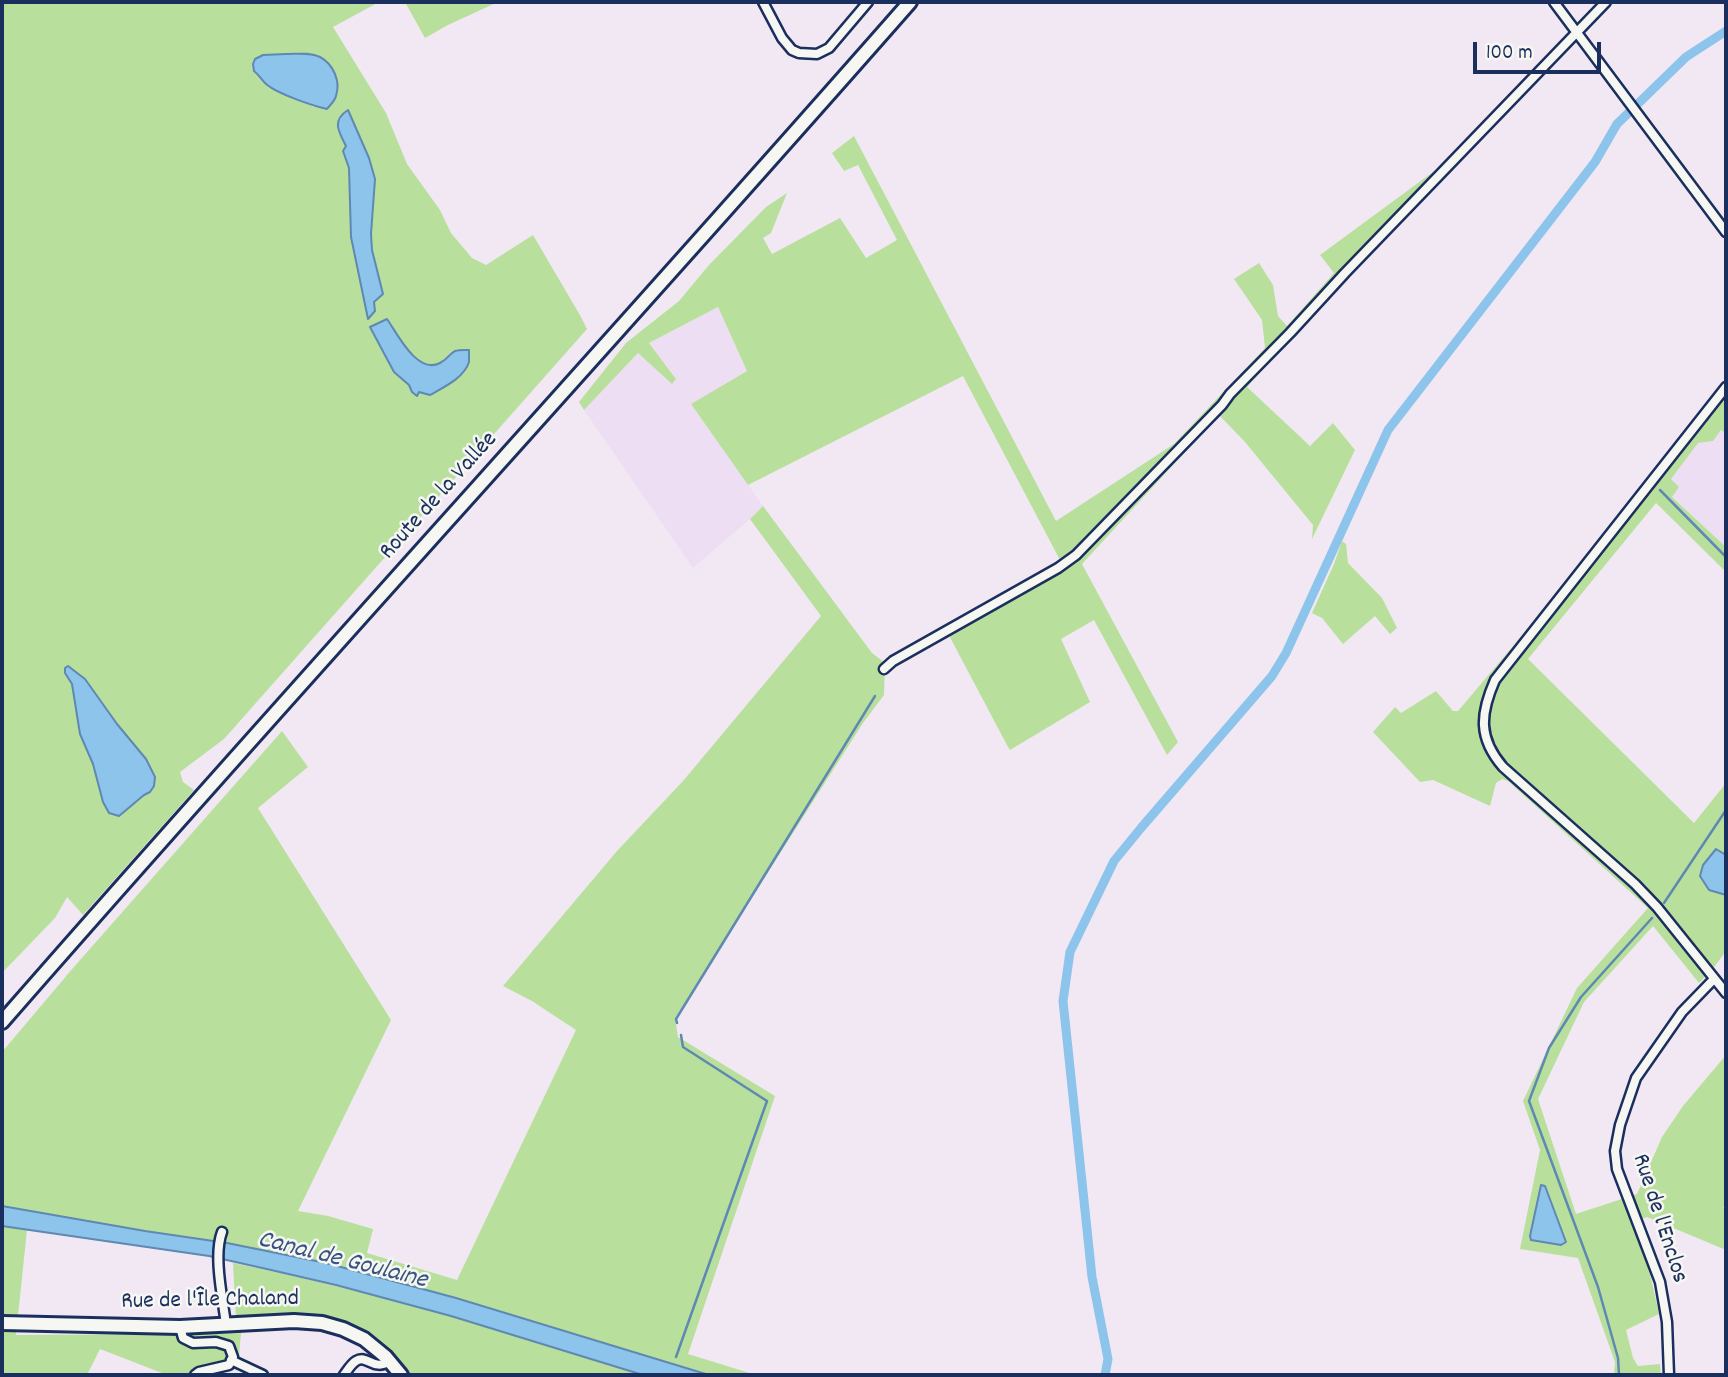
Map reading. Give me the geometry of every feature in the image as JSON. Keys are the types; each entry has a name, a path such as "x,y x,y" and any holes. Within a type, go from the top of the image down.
{"main road":[{"name":"Route de la Vallée","path":"2,1022 910,2"},
{"name":"Rue de l'Île Chaland","path":"2,1323 180,1327 294,1321 322,1323 364,1339 390,1361 401,1375"}],"street":[{"path":"763,2 782,38 792,50 817,54 829,48 868,2"},
{"path":"1555,2 1726,232"},
{"path":"884,670 893,661 1058,568 1076,555 1606,2"},
{"path":"1726,387 1494,680 1487,697 1483,723 1493,755 1503,767 1635,884 1657,907 1726,993"},
{"name":"Rue de l'Enclos","path":"1669,1375 1667,1322 1660,1282 1617,1168 1615,1151 1620,1125 1636,1078 1682,1012 1714,979"},
{"path":"221,1234 219,1270 226,1325"},
{"path":"180,1327 183,1338 193,1343 216,1342 229,1346 233,1357 229,1365 195,1375"},
{"path":"231,1360 263,1375"},
{"path":"344,1375 356,1361 370,1361 382,1366 390,1361"}],"shaded area":[{"path":"718,307 747,371 691,404 763,506 693,568 584,410 638,353 672,383 676,378 649,343"},
{"path":"1721,430 1726,433 1726,547 1672,496 1671,479 1698,442 1713,441"}],"green space":[{"path":"2,2 379,2 333,27 386,113 407,164 440,210 451,233 472,258 486,265 533,235 587,329 224,739 180,772 183,782 194,790 83,915 67,897 55,918 2,973","holes":["321,57 335,73 314,107 278,91 261,77","348,111 369,158 375,179 372,250 383,294 374,302 368,319 351,237 349,168 343,151 346,146 338,127 343,115","370,327 411,356 428,364 439,363 452,351 469,361 464,369 445,385 421,392 412,392 410,386 394,372"]},
{"path":"405,2 498,2 425,38"},
{"path":"854,136 1056,521 1174,444 1265,348 1262,320 1234,279 1259,263 1273,285 1278,316 1287,326 1334,273 1320,255 1437,169 1444,178 1358,265 1247,387 1310,446 1333,423 1355,450 1312,539 1313,525 1245,442 1219,415 1082,564 1178,742 1167,755 1094,620 1061,639 1090,702 1010,750 1008,747 944,626 1061,562 963,376 748,485 691,404 747,371 718,307 649,343 676,379 672,384 638,353 584,410 579,402 626,343 679,301 709,265 766,207 787,193 771,233 763,238 772,254 840,218 866,258 897,240 858,165 844,171 832,153"},
{"path":"1726,379 1726,433 1721,430 1713,441 1698,443 1671,479 1679,487 1672,497 1726,547 1726,572 1656,503 1528,659 1694,823 1726,783 1726,951 1699,983 1653,926 1584,1002 1538,1099 1576,1214 1637,1194 1662,1137 1683,1106 1726,1055 1726,1202 1723,1208 1726,1210 1726,1250 1647,1217 1631,1222 1650,1274 1659,1314 1626,1330 1633,1358 1638,1366 1660,1364 1661,1375 1614,1375 1615,1362 1578,1258 1520,1249 1540,1150 1523,1101 1577,988 1648,908 1508,781 1502,779 1496,783 1490,806 1433,780 1420,782 1373,732 1395,707 1401,713 1436,691 1453,711 1458,711 1514,645"},
{"path":"763,506 872,653 885,663 884,695 863,723 675,1018 678,1037 775,1096 688,1354 756,1375 709,1375 456,1298 326,1263 227,1243 2,1206 2,1052 282,731 308,767 258,808 391,1020 298,1211 328,1216 373,1229 367,1253 457,1280 576,1030 532,1001 503,986 617,851 683,781 821,616 750,519"},
{"path":"1342,541 1346,544 1348,563 1382,598 1397,628 1390,634 1375,616 1343,644 1322,618 1312,613"},
{"path":"2,1226 27,1230 16,1335 241,1333 239,1356 198,1369 190,1375 161,1375 162,1373 100,1349 87,1375 2,1375"},
{"path":"233,1263 440,1313 643,1375 408,1375 375,1340 352,1326 328,1318 285,1315 236,1320"}],"water":[{"path":"263,55 316,55 325,60 337,79 335,100 327,109 277,91 254,71 255,59"},
{"path":"348,110 375,179 372,250 383,294 374,302 375,311 368,319 351,237 349,168 343,151 346,146 338,127 340,118"},
{"path":"387,319 409,351 423,363 440,363 454,352 469,350 466,368 441,389 430,395 419,392 417,396 394,372 370,327"},
{"path":"68,666 85,679 146,759 155,777 150,792 119,816 109,813 103,802 93,764 80,734 72,684 65,673"},
{"path":"1716,849 1726,855 1726,895 1709,890 1700,876 1703,865"},
{"path":"1541,1185 1545,1186 1566,1242 1561,1245 1531,1240"},
{"path":"2,1206 227,1243 326,1263 456,1298 709,1375 643,1375 451,1316 336,1285 209,1256 2,1226"}],"waterway":[{"path":"1105,1375 1108,1359 1092,1277 1063,1001 1070,952 1114,861 1272,676 1286,653 1388,430 1595,162 1617,124 1686,57 1726,31"},
{"path":"1660,490 1726,557"},
{"path":"677,1023 676,1019 875,696"},
{"path":"1664,903 1726,810"},
{"path":"1619,1375 1618,1358 1598,1287 1529,1101 1549,1048 1581,997 1652,918"},
{"path":"676,1357 767,1101 683,1047 681,1035"}],"water label":[{"name":"Canal de Goulaine","path":"342,1262"}]}
